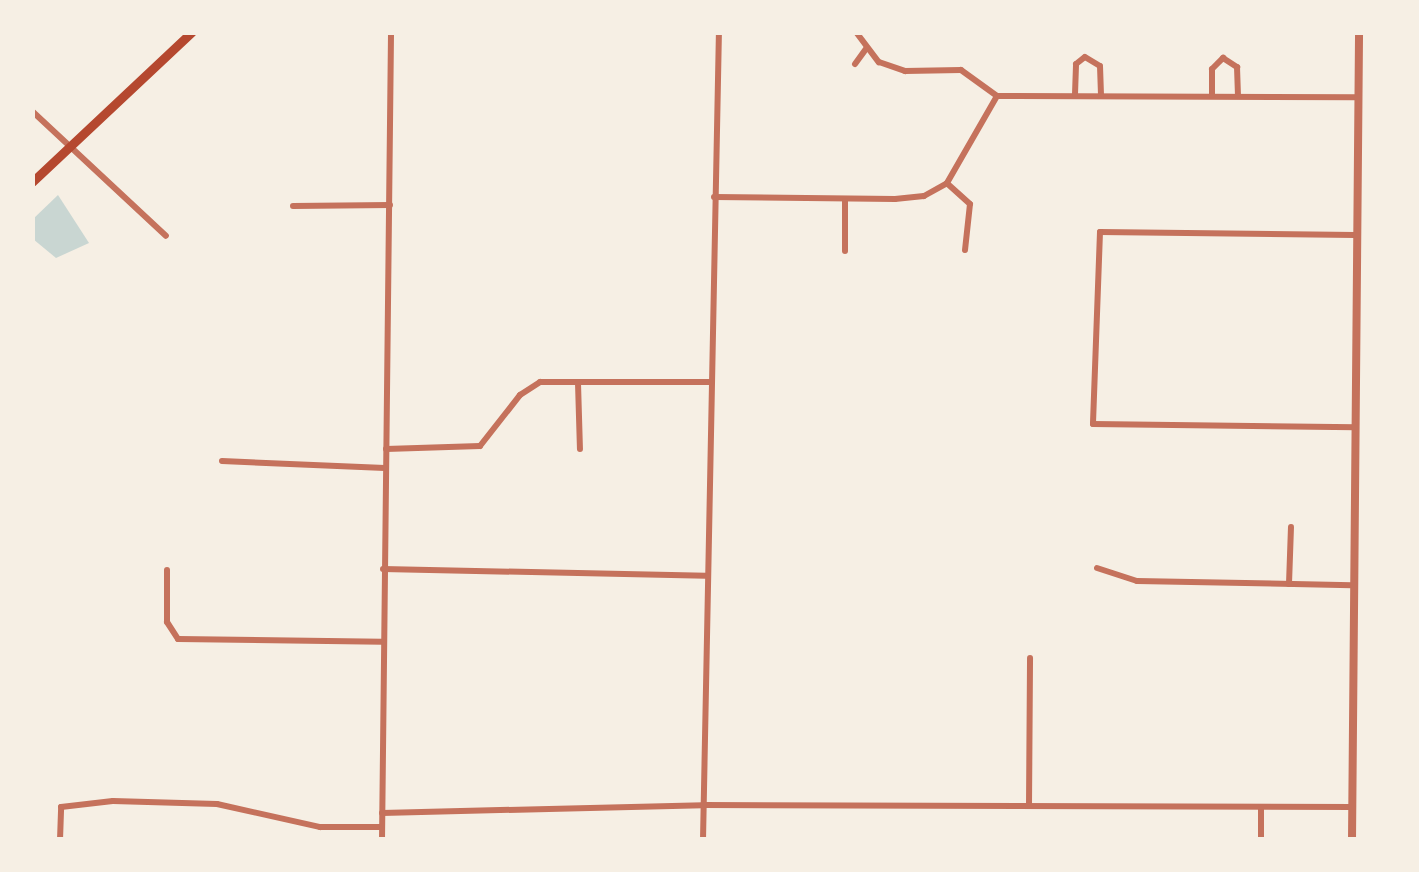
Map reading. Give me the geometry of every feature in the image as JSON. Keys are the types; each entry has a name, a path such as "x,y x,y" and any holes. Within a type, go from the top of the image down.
{"main road":[{"path":"32,182 192,32"}],"street":[{"path":"382,840 390,32"},
{"path":"704,840 719,32"},
{"path":"856,32 866,49 896,69 976,75 997,96 1358,97"},
{"path":"1352,840 1359,32"},
{"path":"855,64 866,49"},
{"path":"1076,94 1076,64 1086,57 1100,66 1100,94"},
{"path":"1212,95 1212,69 1224,58 1238,66 1238,95"},
{"path":"714,197 845,201 918,197 947,184 997,96"},
{"path":"32,110 166,236"},
{"path":"947,184 970,204 965,250"},
{"path":"845,201 845,251"},
{"path":"293,206 390,204"},
{"path":"1355,235 1100,232 1094,424 1356,427"},
{"path":"386,449 480,446 520,395 540,382 711,382"},
{"path":"578,383 580,450"},
{"path":"222,461 386,468"},
{"path":"1289,584 1291,527"},
{"path":"1097,568 1138,582 1352,585"},
{"path":"384,569 706,576"},
{"path":"167,570 166,613 174,636 197,642 382,642"},
{"path":"1030,658 1030,806"},
{"path":"60,840 61,807 217,804 320,827 382,827"},
{"path":"382,813 704,805 1353,807"},
{"path":"1261,807 1261,840"}],"shaded area":[{"path":"58,195 89,243 56,258 33,239 32,220"}]}
